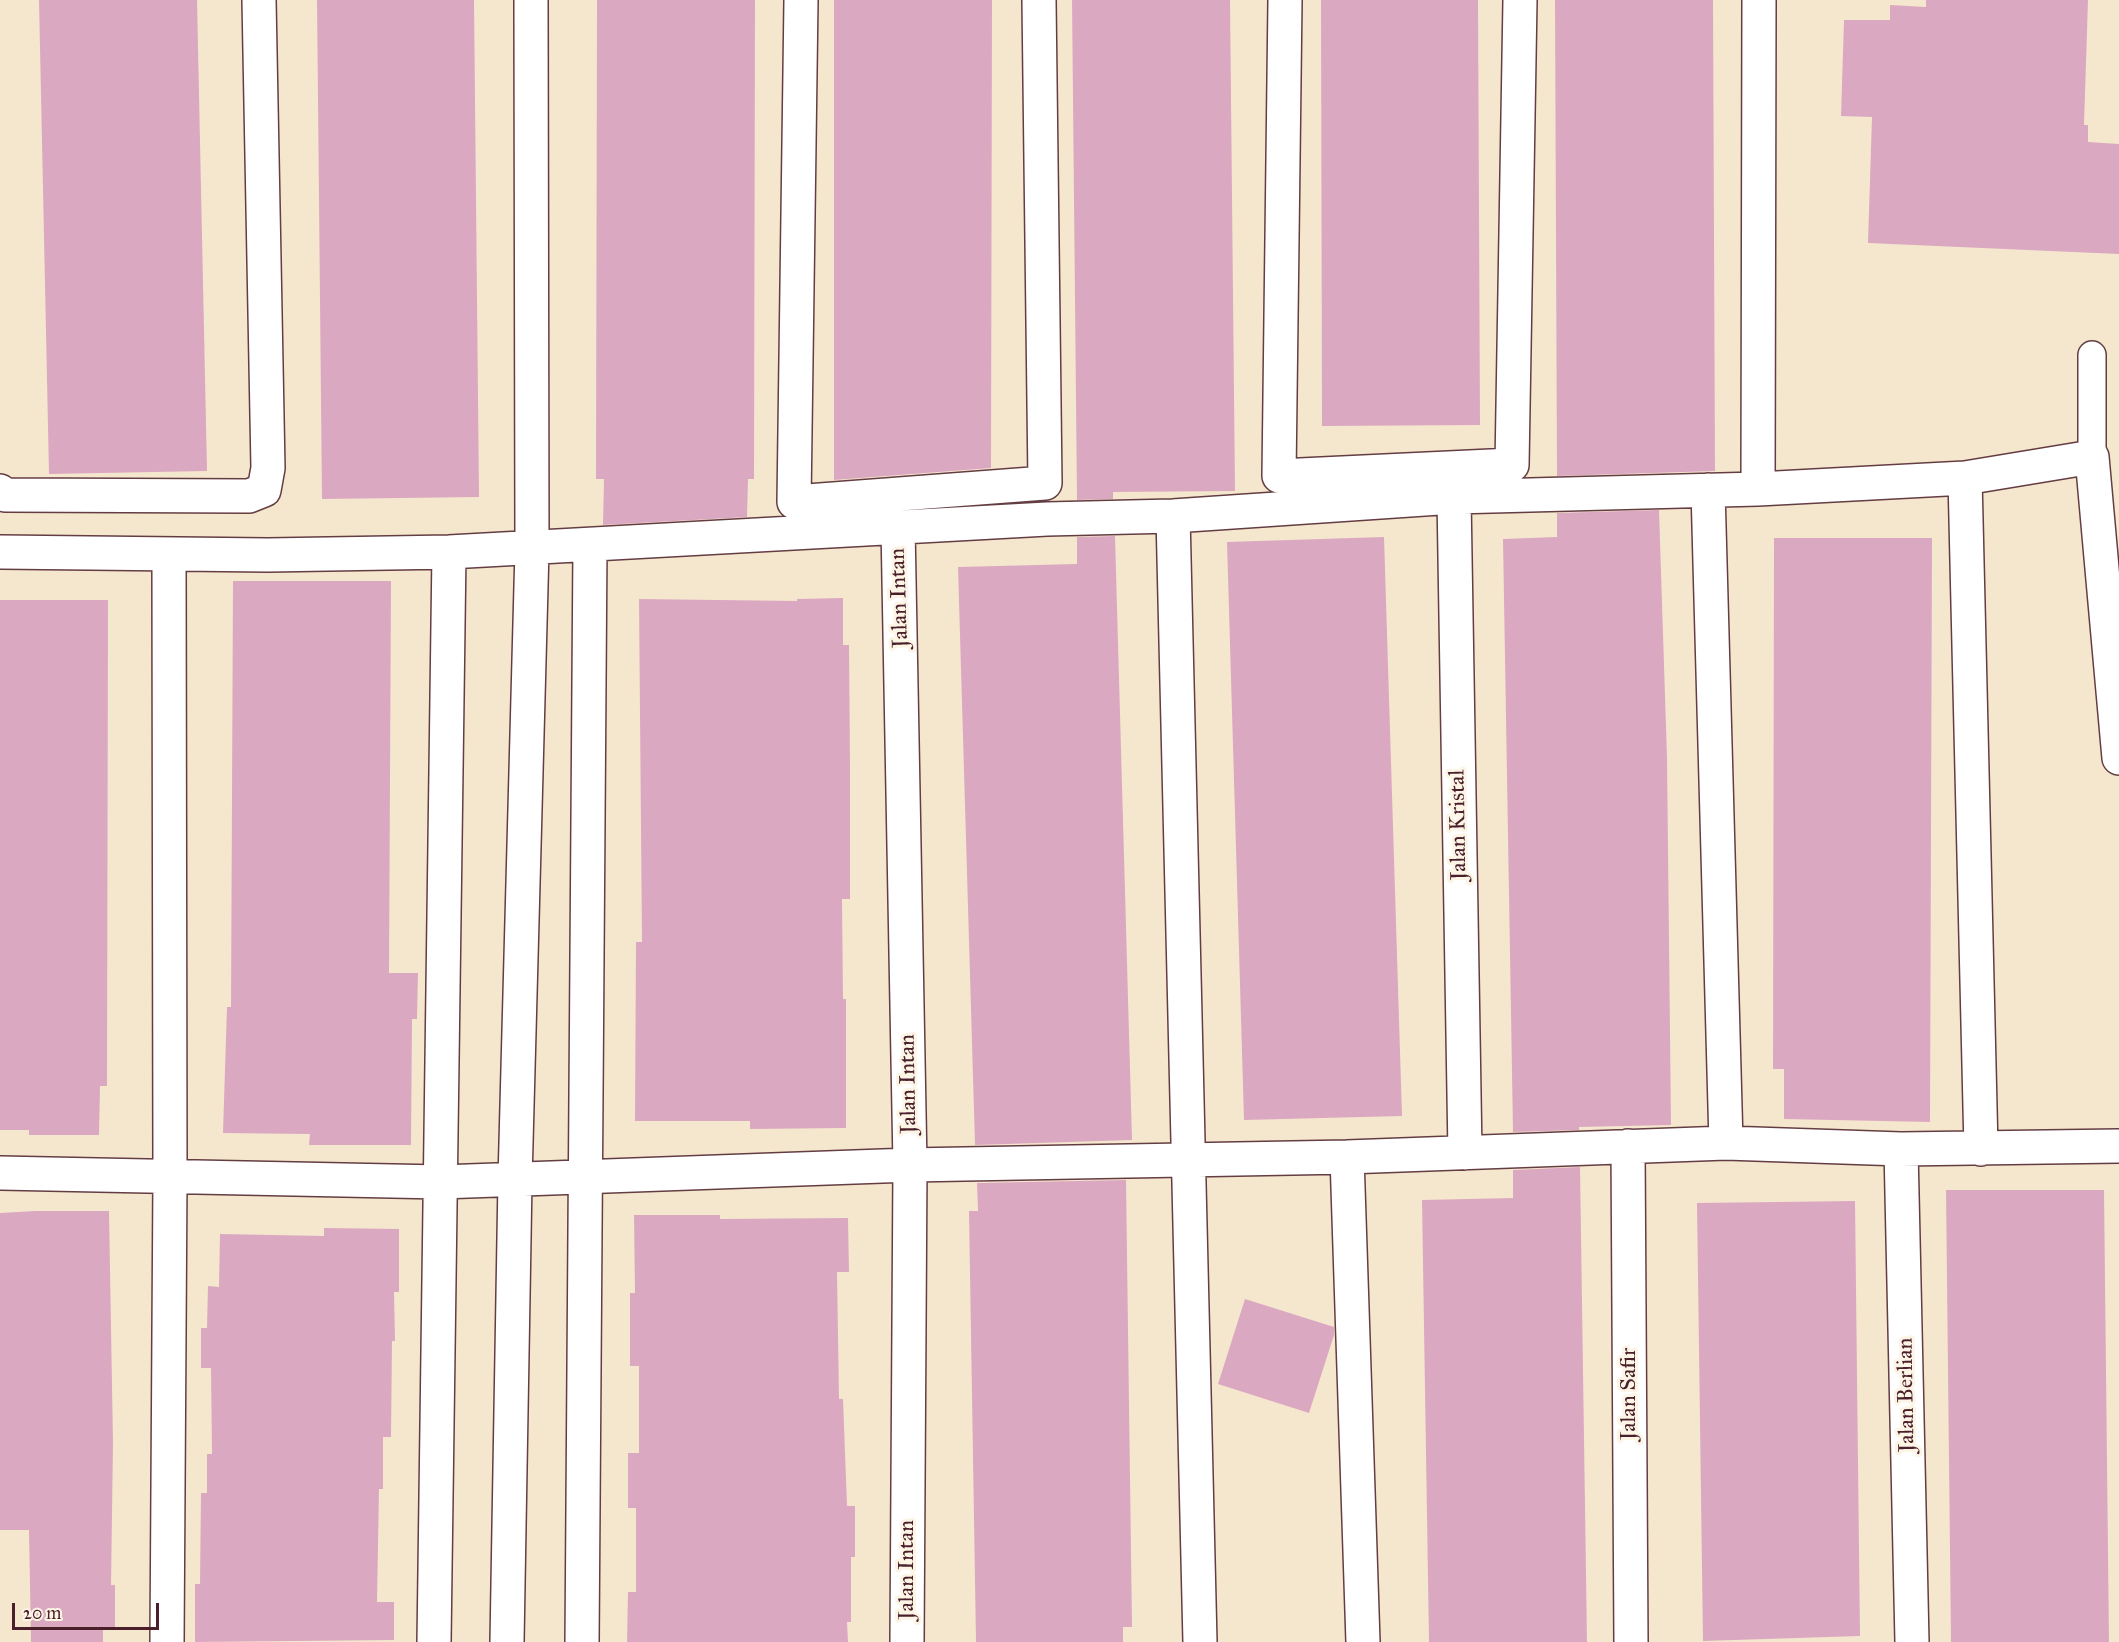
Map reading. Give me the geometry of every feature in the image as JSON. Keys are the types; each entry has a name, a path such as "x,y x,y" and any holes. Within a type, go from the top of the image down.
{"street":[{"path":"0,491 5,495 249,496 264,490 268,468 259,0"},
{"path":"507,1642 515,1180 532,549 531,0"},
{"path":"801,0 794,502 1045,483 1039,0"},
{"path":"1286,0 1279,476 1512,465 1520,0"},
{"path":"1758,489 1759,0"},
{"path":"0,552 169,555 532,549 898,526 1173,516 1454,497 1758,489 1965,478 2092,456 2119,758"},
{"path":"1965,478 1981,1149"},
{"path":"1708,490 1726,1143"},
{"name":"Jalan Kristal","path":"1454,497 1465,1152"},
{"path":"1173,516 1200,1642"},
{"name":"Jalan Intan","path":"898,526 910,1165 907,1642"},
{"path":"582,1642 590,545"},
{"path":"434,1642 449,552"},
{"path":"167,1642 170,1177 169,555"},
{"path":"0,1173 441,1182 910,1165 1347,1157 1726,1143 1901,1149 2119,1146"},
{"name":"Jalan Safir","path":"1628,1146 1631,1642"},
{"name":"Jalan Berlian","path":"1901,1149 1912,1642"},
{"path":"1347,1157 1363,1642"}],"lane":[{"path":"2092,355 2092,456"}],"building":[{"path":"39,0 197,0 207,471 49,474"},
{"path":"317,0 474,0 479,497 322,499"},
{"path":"597,0 755,0 754,479 748,479 747,517 603,525 604,479 596,479"},
{"path":"834,0 992,0 991,468 834,480"},
{"path":"1072,0 1230,0 1235,491 1113,492 1113,499 1077,500"},
{"path":"1321,0 1478,0 1480,425 1322,426"},
{"path":"1555,0 1713,0 1715,471 1557,476"},
{"path":"1926,0 2088,0 2084,125 2088,125 2088,142 2119,144 2119,254 1868,243 1872,117 1841,116 1844,20 1890,20 1890,5 1926,7"},
{"path":"1659,510 1667,758 1671,1125 1579,1127 1579,1130 1513,1132 1503,539 1557,537 1557,513"},
{"path":"1115,536 1132,1140 975,1145 958,567 1077,564 1077,537"},
{"path":"1384,537 1402,1116 1244,1120 1227,542"},
{"path":"1774,538 1932,538 1930,1122 1784,1119 1784,1069 1773,1069"},
{"path":"233,581 391,581 389,973 418,973 417,1019 412,1019 411,1145 309,1145 310,1134 223,1133 227,1007 231,1007"},
{"path":"843,598 843,645 849,645 850,764 850,899 842,899 843,999 846,999 846,1128 750,1129 750,1121 635,1121 636,942 642,942 639,599 797,601 797,599"},
{"path":"0,600 108,600 107,1086 100,1086 99,1135 29,1135 29,1130 0,1130"},
{"path":"1580,1167 1587,1642 1429,1642 1422,1200 1513,1198 1513,1170"},
{"path":"1126,1180 1132,1627 1123,1627 1123,1642 976,1642 969,1211 978,1211 977,1183"},
{"path":"1946,1190 2104,1190 2109,1642 1951,1642"},
{"path":"1855,1201 1860,1636 1703,1641 1697,1203"},
{"path":"109,1211 113,1443 111,1585 115,1585 115,1627 103,1627 103,1642 31,1642 29,1530 0,1530 0,1213"},
{"path":"634,1215 720,1215 720,1219 848,1218 849,1272 837,1272 839,1399 843,1399 847,1506 855,1506 855,1557 851,1557 851,1622 847,1622 848,1642 627,1642 628,1592 636,1592 636,1508 628,1508 628,1453 639,1453 639,1366 630,1366 630,1293 635,1293"},
{"path":"324,1228 399,1229 399,1292 394,1292 395,1341 392,1341 391,1437 383,1437 383,1489 379,1489 377,1602 394,1602 394,1640 195,1642 195,1584 200,1584 201,1493 207,1493 207,1454 212,1454 211,1368 201,1368 201,1328 207,1328 208,1286 219,1287 220,1234 324,1236"},
{"path":"1245,1299 1334,1327 1334,1335 1309,1413 1218,1384"}]}
